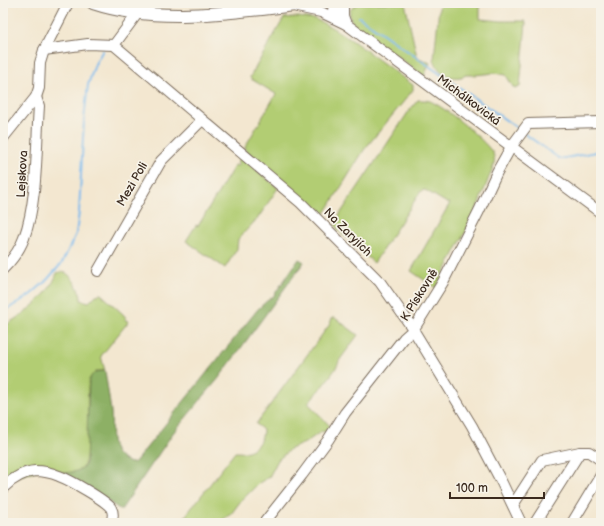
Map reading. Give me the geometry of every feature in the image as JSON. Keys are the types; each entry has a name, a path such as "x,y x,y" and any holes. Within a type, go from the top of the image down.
{"main road":[{"path":"93,3 138,14 181,16 314,3"}],"street":[{"path":"3,138 36,97 39,88 40,63 44,50 68,3"},
{"path":"334,3 332,11 334,18"},
{"path":"343,3 343,16 346,24"},
{"name":"Michálkovická","path":"292,6 313,10 346,24 601,213"},
{"path":"44,50 88,44 114,45 138,14"},
{"name":"Na Zaryjích","path":"114,45 301,203 380,282 413,330 472,426 521,523"},
{"name":"Lejskova","path":"3,269 9,263 24,240 33,204 39,106 36,97"},
{"name":"Mezi Poli","path":"98,271 161,161 202,120"},
{"name":"K Pískovně","path":"264,523 324,446 350,407 404,338 413,330 443,282 497,172 511,147 528,124 601,122"},
{"path":"535,523 580,452"},
{"path":"513,505 542,460 580,452 589,452 601,460"},
{"path":"3,488 18,476 27,472 36,471 60,476 89,492 107,505 113,513 111,523"},
{"path":"572,523 601,475"}],"green space":[{"path":"360,3 405,3 417,57 430,63 424,76 354,25 350,18 350,12 353,7"},
{"path":"442,3 480,3 480,19 525,21 520,87 513,87 506,75 494,73 451,77 446,75 438,68 434,59 439,8"},
{"path":"298,17 315,19 331,27 353,41 413,85 413,90 364,150 322,218 246,153 245,147 276,94 250,77 284,18"},
{"path":"418,100 430,101 437,104 453,116 470,129 484,143 492,152 494,158 494,165 473,218 436,288 411,271 450,203 447,203 425,190 421,191 374,263 338,230 335,225 340,214 409,111"},
{"path":"241,157 278,188 258,218 238,239 237,249 225,268 186,241 196,225 198,226 235,165 238,166 239,164 237,162"},
{"path":"299,259 304,262 219,378 173,433 121,510 64,473 79,470 86,463 89,380 93,374 105,371 111,411 112,438 115,451 124,460 131,463 135,462 258,309 270,297 272,298"},
{"path":"57,273 66,273 71,278 78,289 81,300 89,302 96,295 101,294 123,314 126,318 125,320 129,321 101,356 105,371 96,371 89,381 88,443 84,465 80,470 69,473 44,469 3,481 3,327 27,311 42,297 53,282"},
{"path":"332,318 335,318 358,335 330,376 308,403 330,426 325,432 322,431 305,443 290,449 278,460 269,477 259,483 240,502 231,514 218,523 180,523 235,452 245,452 251,450 259,443 263,430 256,424 330,324"}],"waterway":[{"path":"359,17 520,130"},
{"path":"3,312 30,295 45,282 62,263 76,234 79,212 84,120 88,85 95,64 103,50"},
{"path":"525,134 560,159 601,151"}]}
